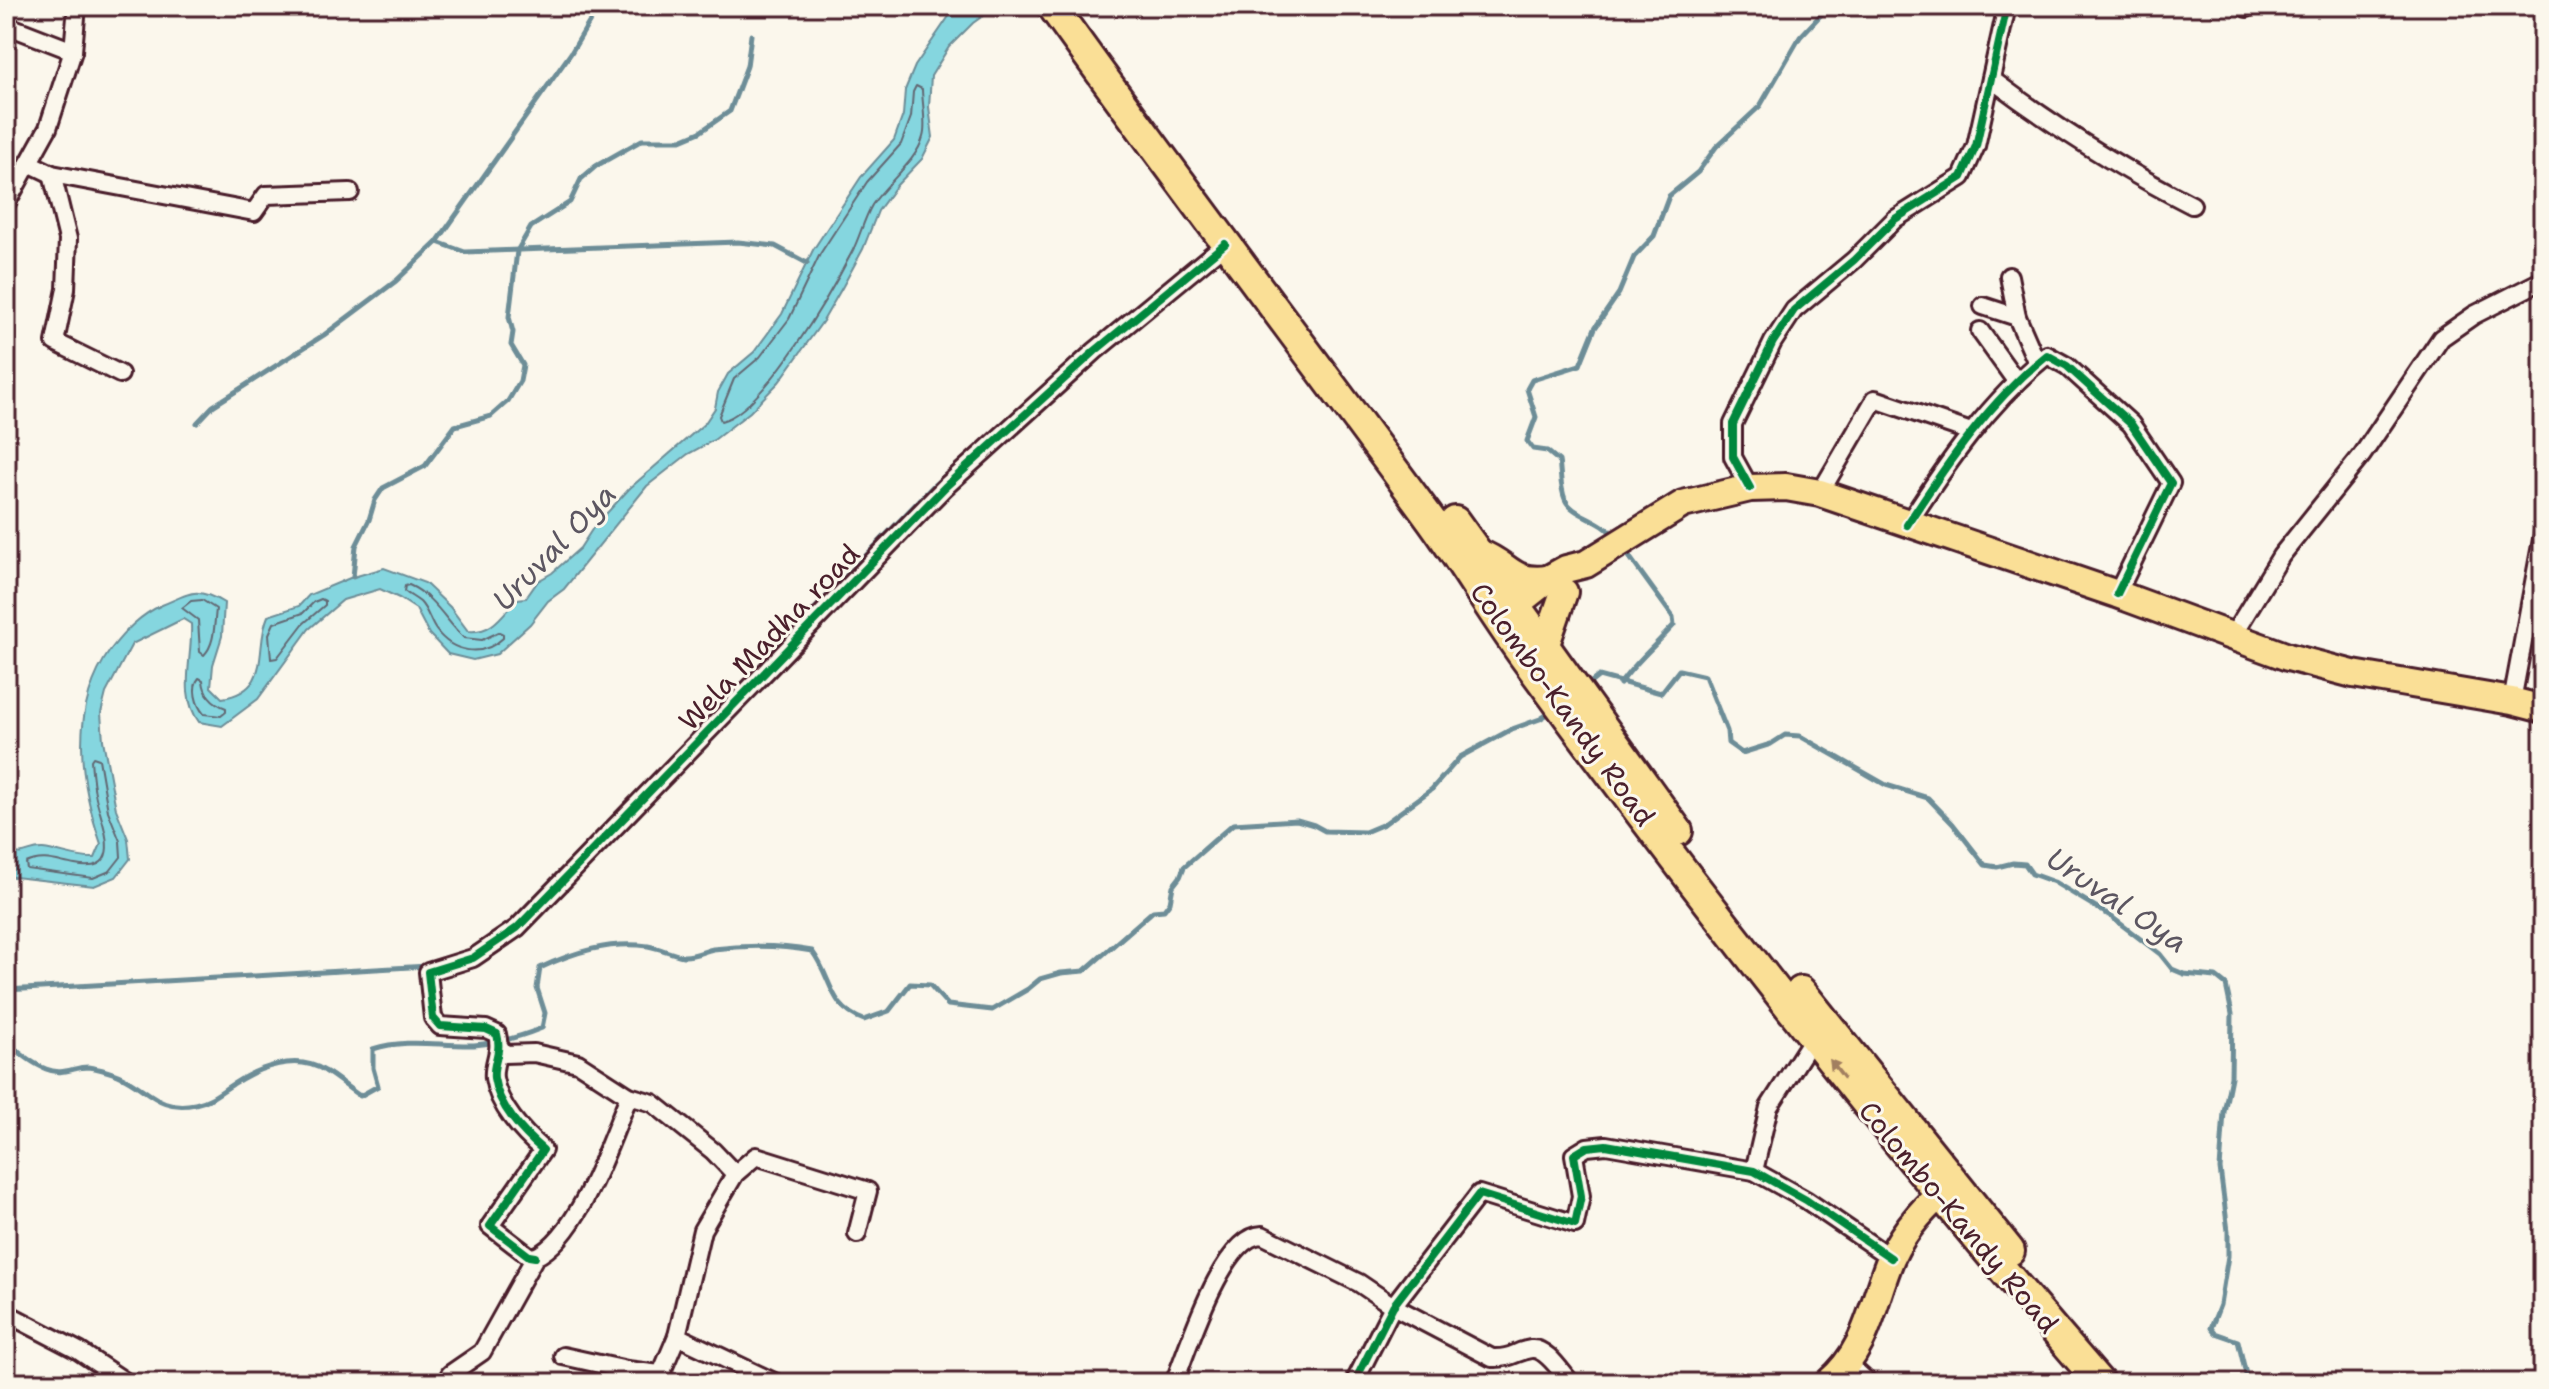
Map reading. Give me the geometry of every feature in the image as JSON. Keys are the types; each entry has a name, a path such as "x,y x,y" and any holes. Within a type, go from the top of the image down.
{"highway":[{"name":"Colombo-Kandy Road","path":"1052,6 1479,553 1510,618"},
{"name":"Colombo-Kandy Road","path":"1074,6 1225,244 1427,515 1547,663 1813,1038 1945,1189 2122,1383"},
{"name":"Colombo-Kandy Road","path":"1603,745 1724,895 1945,1189 2100,1383"}],"main road":[{"path":"1510,618 1594,559 1683,504 1750,488 1786,487 1820,493 2117,594 2288,657 2353,674 2543,709"},
{"path":"1479,553 1489,556 1522,579 1556,585"},
{"path":"1547,663 1556,585"},
{"path":"1828,1383 1848,1364 1865,1335 1891,1258 1911,1226 1945,1189"}],"street":[{"path":"9,194 48,128 73,51 77,6"},
{"path":"1750,488 1733,457 1733,424 1773,342 1794,310 1854,260 1895,219 1962,177 1976,146 2007,6"},
{"path":"6,25 73,51"},
{"path":"1991,79 2046,121 2132,175 2192,205"},
{"path":"29,163 52,174 254,212 266,195 350,192"},
{"path":"52,174 68,239 66,289 55,342 120,374"},
{"name":"Wela Madha road","path":"499,1041 486,1029 440,1026 433,1018 428,972 473,958 517,928 945,487 1095,351 1225,244"},
{"path":"2009,276 2017,317 2037,363"},
{"path":"2233,635 2281,556 2362,455 2441,338 2474,315 2543,280"},
{"path":"1983,306 2017,317"},
{"path":"1980,331 2016,381"},
{"path":"1907,525 1971,432 2016,381 2047,355 2067,366 2131,424 2171,483 2117,594"},
{"path":"1820,493 1875,399 1971,432"},
{"path":"2512,701 2543,534"},
{"path":"1754,1171 1769,1107 1813,1038"},
{"path":"499,1041 493,1076 501,1097 522,1132 543,1150 490,1226 529,1256 535,1257 550,1250 583,1205 629,1096"},
{"path":"499,1041 504,1054 534,1053 578,1063 629,1096 653,1103 713,1151 735,1174"},
{"path":"1354,1383 1393,1306 1479,1194 1575,1224 1581,1196 1574,1155 1587,1147 1606,1145 1754,1171 1806,1200 1891,1258"},
{"path":"563,1356 658,1379 677,1336 702,1230 735,1174 756,1156 868,1191 857,1234"},
{"path":"1174,1383 1216,1279 1236,1248 1252,1235 1262,1235 1359,1283 1393,1306 1492,1358 1507,1359 1531,1349 1542,1351 1571,1383"},
{"path":"447,1383 450,1374 482,1352 535,1257"},
{"path":"8,1317 79,1351 127,1383"},
{"path":"677,1336 776,1383"},
{"path":"1848,1364 1869,1383"}],"water":[{"path":"956,6 997,6 973,23 949,47 931,76 929,107 933,137 922,159 878,211 863,249 823,321 779,382 750,412 647,486 564,589 548,601 530,624 497,654 473,660 448,654 429,634 416,609 380,589 343,600 309,629 258,699 222,726 199,722 193,711 188,687 191,624 183,619 132,644 106,693 101,713 116,809 128,839 130,859 116,877 94,886 6,876 6,852 19,854 43,849 95,858 101,844 87,795 82,745 89,695 111,649 134,624 154,609 193,593 206,594 224,603 222,636 213,665 211,687 222,698 249,686 255,677 268,616 299,606 309,595 350,578 384,568 425,583 450,607 468,631 484,630 517,599 526,598 538,581 580,548 593,528 630,488 705,423 715,408 718,392 728,374 754,352 782,314 813,250 861,177 894,140 903,115 905,90 915,66"}],"waterway":[{"path":"197,423 213,406 324,335 396,281 437,242 571,53 599,6"},
{"path":"1615,537 1568,504 1562,490 1559,461 1547,451 1533,449 1527,441 1536,417 1527,389 1532,380 1580,365 1595,328 1619,293 1634,257 1654,236 1669,196 1698,172 1716,147 1760,106 1800,37 1829,6"},
{"path":"353,577 356,546 383,488 425,466 455,426 491,416 508,401 520,381 523,365 511,345 513,332 509,317 517,251 531,227 570,202 581,179 596,166 642,140 681,140 700,132 730,111 747,66 751,35"},
{"path":"437,242 465,252 738,242 775,246 807,263"},
{"path":"669,760 933,486 985,440"},
{"path":"1620,684 1674,625 1673,617 1623,548"},
{"name":"Uruval Oya","path":"1585,687 1599,676 1661,693 1679,670 1705,676 1727,731 1728,743 1742,753 1771,744 1785,735 1800,736 1886,785 1928,798 1985,865 2025,864 2032,874 2054,882 2109,915 2160,954 2172,969 2184,974 2216,977 2226,985 2232,1014 2231,1077 2224,1112 2220,1169 2228,1256 2220,1305 2211,1328 2215,1333 2238,1341 2248,1383"},
{"name":"Uruval Oya","path":"6,1041 46,1069 63,1071 88,1067 103,1070 128,1080 171,1105 201,1103 254,1072 290,1063 314,1066 360,1096 378,1086 373,1068 373,1049 411,1043 483,1044 542,1028 545,1013 537,988 540,968 579,953 619,945 648,946 683,956 713,949 750,946 812,951 837,1000 864,1020 889,1011 910,984 930,985 948,1005 992,1010 1040,979 1084,971 1153,911 1164,910 1184,867 1233,824 1297,820 1325,831 1365,832 1384,824 1432,789 1460,757 1551,712"},
{"path":"6,990 428,966"}],"cycle path":[{"path":"1750,488 1733,457 1733,424 1773,342 1794,310 1854,260 1895,219 1962,177 1976,146 2007,6"},
{"path":"535,1257 529,1256 490,1226 543,1150 512,1118 496,1088 497,1034 486,1029 440,1026 433,1018 428,972 473,958 517,928 945,487 1095,351 1225,244"},
{"path":"1907,525 1988,413 2047,355 2067,366 2131,424 2171,483 2117,594"},
{"path":"1354,1383 1393,1306 1479,1194 1575,1224 1581,1196 1574,1155 1587,1147 1606,1145 1754,1171 1806,1200 1891,1258"}]}
